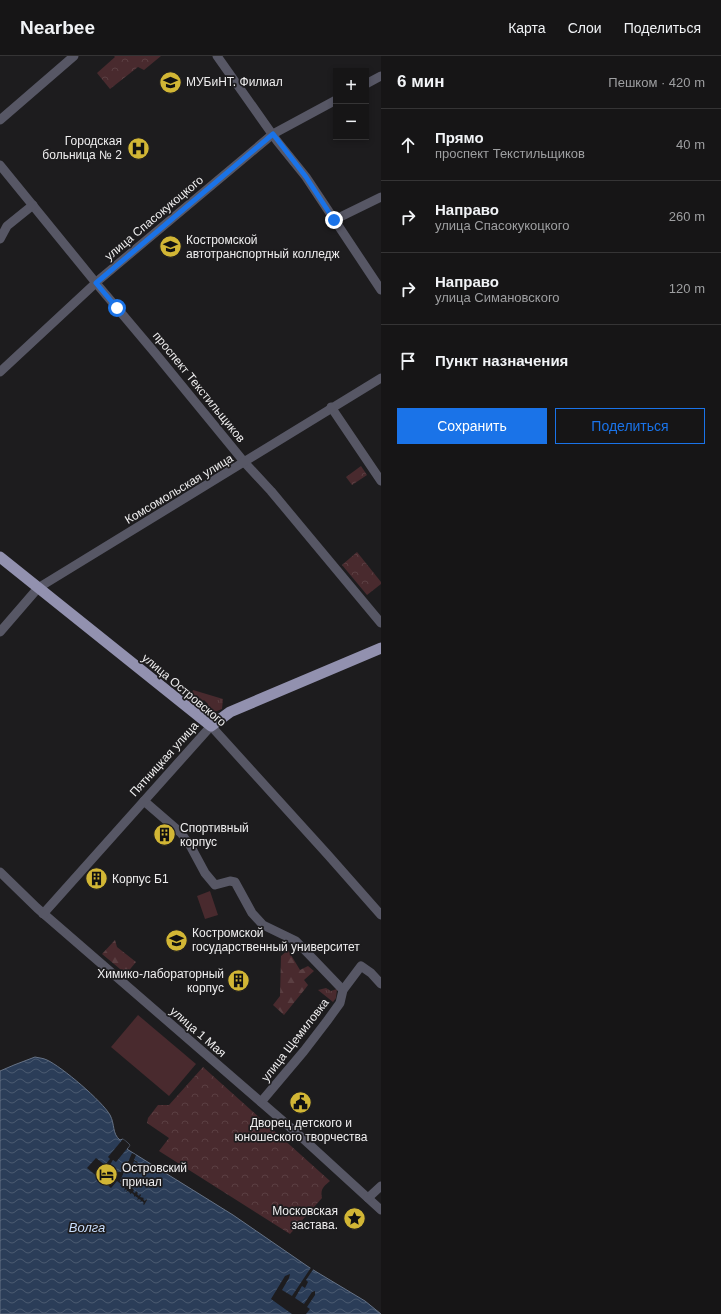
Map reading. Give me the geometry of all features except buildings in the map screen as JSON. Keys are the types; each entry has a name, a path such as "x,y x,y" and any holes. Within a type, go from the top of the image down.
{"main road":[{"name":"улица Островского","path":"0,557 211,726"},
{"name":"Пятницкая улица","path":"211,726 230,712 381,648"}],"street":[{"path":"0,120 74,56"},
{"path":"217,56 306,177 381,290"},
{"path":"369,82 381,76"},
{"name":"улица Спасокукоцкого","path":"0,372 96,283 273,134 333,102"},
{"name":"проспект Текстильщиков","path":"0,165 245,463 270,490 381,623"},
{"path":"334,220 381,197"},
{"path":"0,240 8,226 33,205"},
{"name":"Комсомольская улица","path":"0,632 38,588 245,463 332,407 381,378"},
{"path":"332,407 381,481"},
{"name":"Пятницкая улица","path":"43,914 211,726"},
{"name":"улица Островского","path":"211,726 381,915"},
{"path":"144,801 181,833 205,873 215,885 230,881 235,882 252,913 263,925 296,941 343,990"},
{"name":"улица 1 Мая","path":"0,872 43,914 261,1102 381,1210"},
{"name":"улица Щемиловка","path":"261,1102 327,1021 340,1003 343,990 361,966 371,973 381,984"},
{"path":"368,1198 381,1186"}],"green space":[{"path":"114,56 161,56 144,70 138,67 110,89 97,73 115,57"},
{"path":"361,466 367,475 352,485 346,477"},
{"path":"357,552 381,582 381,584 367,595 342,565"},
{"path":"193,690 223,699 222,709 207,715 206,709 208,704 204,700 199,704 202,709 200,712 188,702"},
{"path":"210,891 218,915 205,919 197,896"},
{"path":"115,940 117,947 136,962 126,974 102,954"},
{"path":"288,950 300,970 308,966 314,971 304,980 308,985 284,1015 273,1005 280,996 281,956"},
{"path":"326,988 331,991 337,989 336,998 333,1002 318,990"},
{"path":"138,1015 196,1064 169,1096 111,1047"},
{"path":"203,1067 330,1181 323,1188 322,1198 290,1234 159,1151 169,1138 147,1123 148,1118 158,1105 169,1105"}],"water":[{"name":"Волга","path":"35,1057 42,1058 54,1064 99,1101 110,1115 117,1138 120,1140 123,1139 130,1145 127,1149 233,1215 310,1268 365,1301 381,1314 0,1314 0,1071"}],"pier":[{"path":"123,1139 130,1145 116,1162 113,1160 108,1168 113,1172 121,1172 132,1153 136,1155 134,1160 138,1162 137,1163 134,1161 133,1164 135,1167 134,1168 131,1165 131,1170 128,1167 129,1169 127,1168 125,1170 126,1173 124,1172 120,1181 122,1183 123,1180 124,1184 126,1181 127,1182 125,1185 128,1185 128,1188 130,1186 130,1189 132,1188 134,1190 133,1192 135,1193 136,1191 139,1196 140,1194 141,1195 140,1197 144,1198 143,1199 145,1201 146,1199 147,1200 144,1205 142,1201 140,1202 141,1200 137,1200 138,1198 135,1196 134,1197 132,1193 130,1194 128,1191 126,1192 126,1189 124,1191 125,1188 122,1188 123,1186 120,1186 121,1184 117,1181 111,1188 87,1168 96,1158 105,1165 110,1159 108,1157"},
{"path":"312,1266 314,1268 306,1280 308,1282 305,1288 302,1286 295,1298 304,1304 312,1292 315,1291 315,1295 307,1307 310,1309 306,1314 292,1314 271,1299 285,1276 290,1274 282,1290 292,1296"}],"place":[{"name":"МУБиНТ. Филиал","path":"171,82"},
{"name":"Городская больница № 2","path":"138,148"},
{"name":"Костромской автотранспортный колледж","path":"170,247"},
{"name":"Спортивный корпус","path":"165,835"},
{"name":"Корпус Б1","path":"96,879"},
{"name":"Костромской государственный университет","path":"176,940"},
{"name":"Химико-лабораторный корпус","path":"239,981"},
{"name":"Дворец детского и юношеского творчества","path":"301,1102"},
{"name":"Островский причал","path":"106,1175"},
{"name":"Московская застава.","path":"354,1218"}],"route":[{"path":"117,308 96,283 273,134 306,177 334,220"}]}
